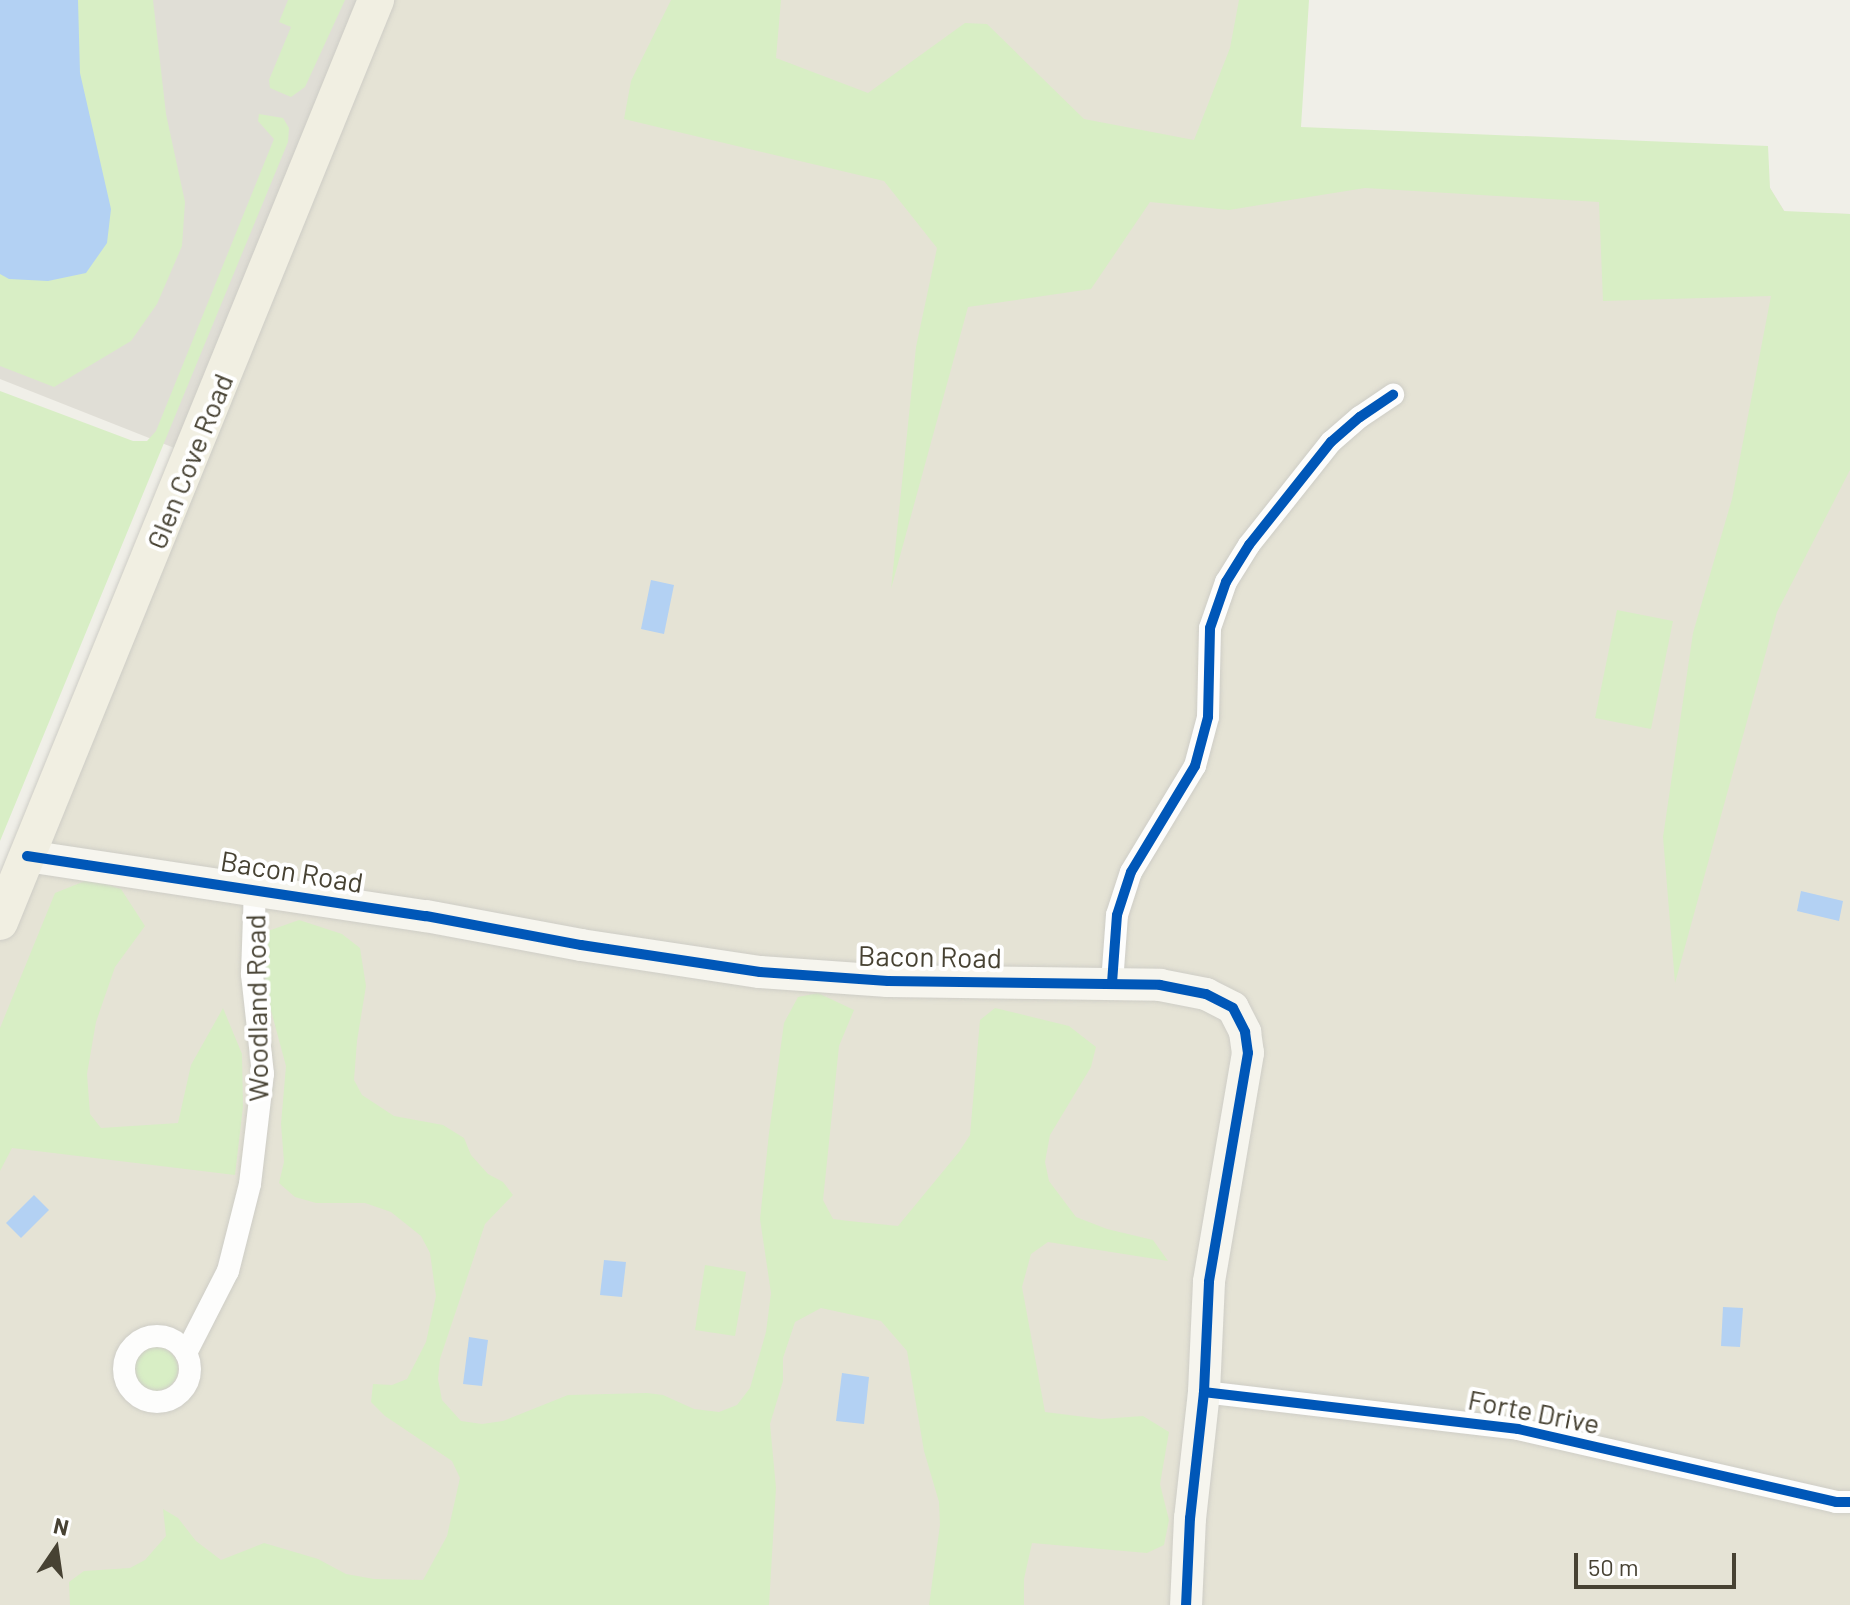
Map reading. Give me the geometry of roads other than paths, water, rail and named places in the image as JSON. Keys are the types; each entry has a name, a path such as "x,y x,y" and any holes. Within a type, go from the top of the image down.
{"main road":[{"name":"Glen Cove Road","path":"0,922 376,0"}],"street":[{"path":"1112,983 1117,915 1131,872 1195,766 1208,717 1210,628 1226,582 1249,545 1331,442 1360,417 1393,395"},
{"name":"Bacon Road","path":"27,856 255,889 760,972 888,981 1160,985 1206,994 1233,1008 1245,1032 1247,1069 1209,1282 1204,1392 1190,1518 1186,1605"},
{"name":"Woodland Road","path":"186,1353 228,1271 250,1184 263,1074 252,974 255,889"},
{"name":"Forte Drive","path":"1204,1392 1518,1429 1836,1502 1850,1502"}],"water":[{"path":"0,0 78,0 80,73 111,209 107,243 86,273 48,281 9,279 0,274"},
{"path":"651,580 674,585 664,634 641,629"},
{"path":"1801,891 1843,901 1839,921 1797,911"},
{"path":"34,1195 49,1210 21,1238 6,1223"},
{"path":"604,1260 626,1262 622,1297 600,1295"},
{"path":"1723,1307 1743,1308 1740,1347 1721,1346"},
{"path":"469,1337 488,1340 482,1386 463,1384"},
{"path":"842,1373 869,1377 864,1424 836,1421"}]}
